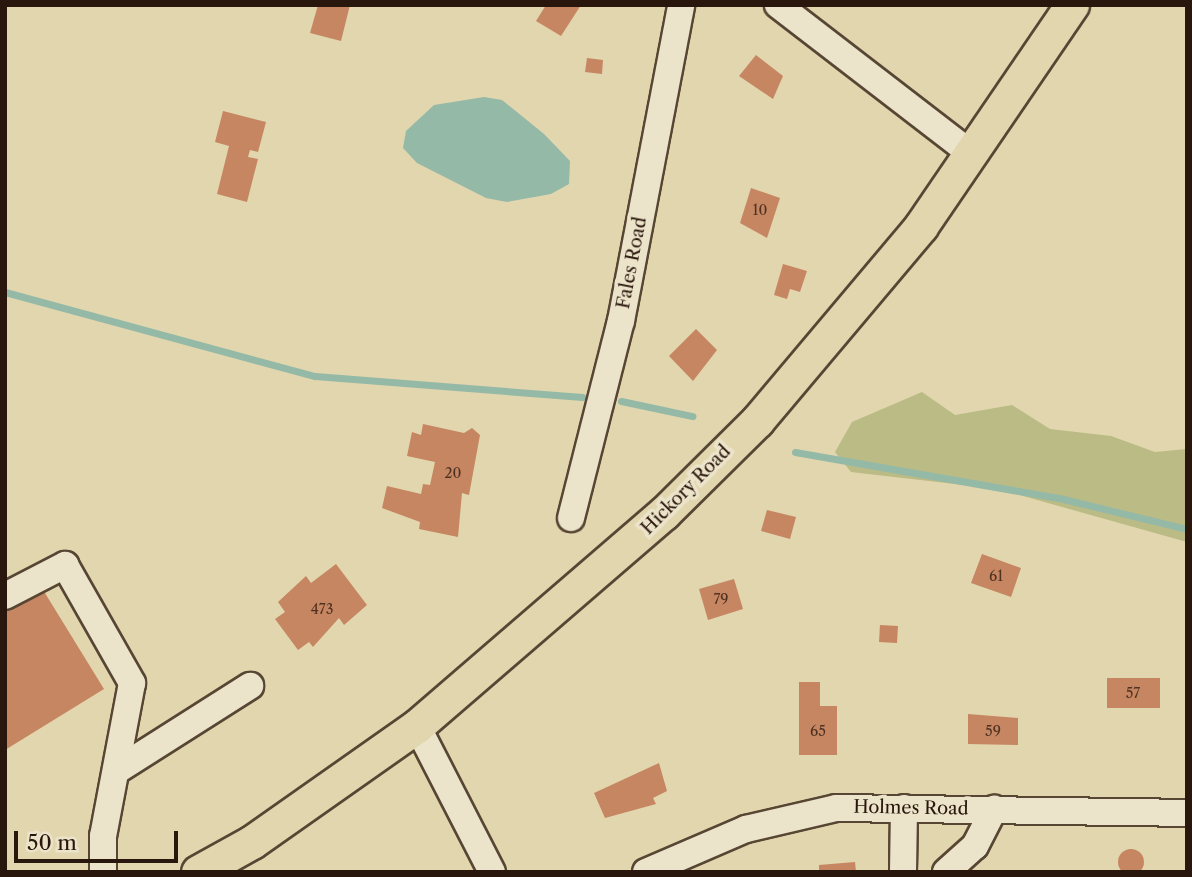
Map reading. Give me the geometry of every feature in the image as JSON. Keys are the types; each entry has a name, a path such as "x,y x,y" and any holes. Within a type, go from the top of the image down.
{"main road":[{"name":"Hickory Road","path":"198,872 252,842 417,726 614,561 757,421 861,301 973,155 1072,5"}],"street":[{"name":"Fales Road","path":"571,518 621,321 681,5"},
{"path":"778,5 973,155"},
{"path":"5,596 65,565 132,683 116,771 103,872"},
{"path":"116,771 250,686"},
{"path":"417,726 492,872"},
{"name":"Holmes Road","path":"646,872 792,816 836,808 1187,813"},
{"path":"903,872 904,808"},
{"path":"946,872 975,846 994,809"}],"green space":[{"path":"922,392 955,415 1012,405 1050,429 1111,436 1155,452 1187,449 1187,542 998,489 851,472 835,452 852,422"}],"shaded area":[{"path":"484,97 502,100 544,134 570,161 569,184 551,194 507,202 486,198 417,163 403,148 406,131 434,105"}],"building":[{"path":"318,5 350,5 341,41 310,33"},
{"path":"546,5 581,5 561,36 536,21"},
{"path":"756,55 783,76 773,99 739,76"},
{"path":"587,58 603,60 602,74 585,72"},
{"path":"223,111 266,122 258,152 250,150 248,157 258,159 247,202 217,194 229,146 215,142"},
{"path":"751,188 780,198 767,238 740,223"},
{"path":"783,264 807,271 800,292 790,289 787,299 774,295"},
{"path":"696,329 717,350 693,381 669,356"},
{"path":"423,424 464,433 472,428 480,435 469,495 462,493 458,537 419,529 420,522 382,508 387,486 421,494 423,484 430,485 435,462 407,456 412,432 421,435"},
{"path":"767,510 796,517 790,539 761,531"},
{"path":"982,554 1021,568 1011,597 971,583"},
{"path":"336,564 367,605 344,625 339,618 313,647 309,642 298,650 275,619 285,612 278,602 306,576 311,583"},
{"path":"734,579 743,609 708,620 699,589"},
{"path":"40,585 104,689 5,750 5,606"},
{"path":"880,625 898,626 897,643 879,642"},
{"path":"1107,678 1160,678 1160,708 1107,708"},
{"path":"799,682 820,682 820,706 837,706 837,755 799,755"},
{"path":"968,714 1018,718 1018,745 968,744"},
{"path":"659,763 667,791 653,798 656,804 605,818 594,793"},
{"path":"1131,849 1140,853 1144,862 1140,871 1131,875 1122,871 1118,862 1122,853"},
{"path":"855,862 856,872 819,872 819,865"}],"waterway":[{"path":"5,292 315,376 582,397"},
{"path":"621,401 692,416"},
{"path":"795,452 1063,499 1187,529"}]}
